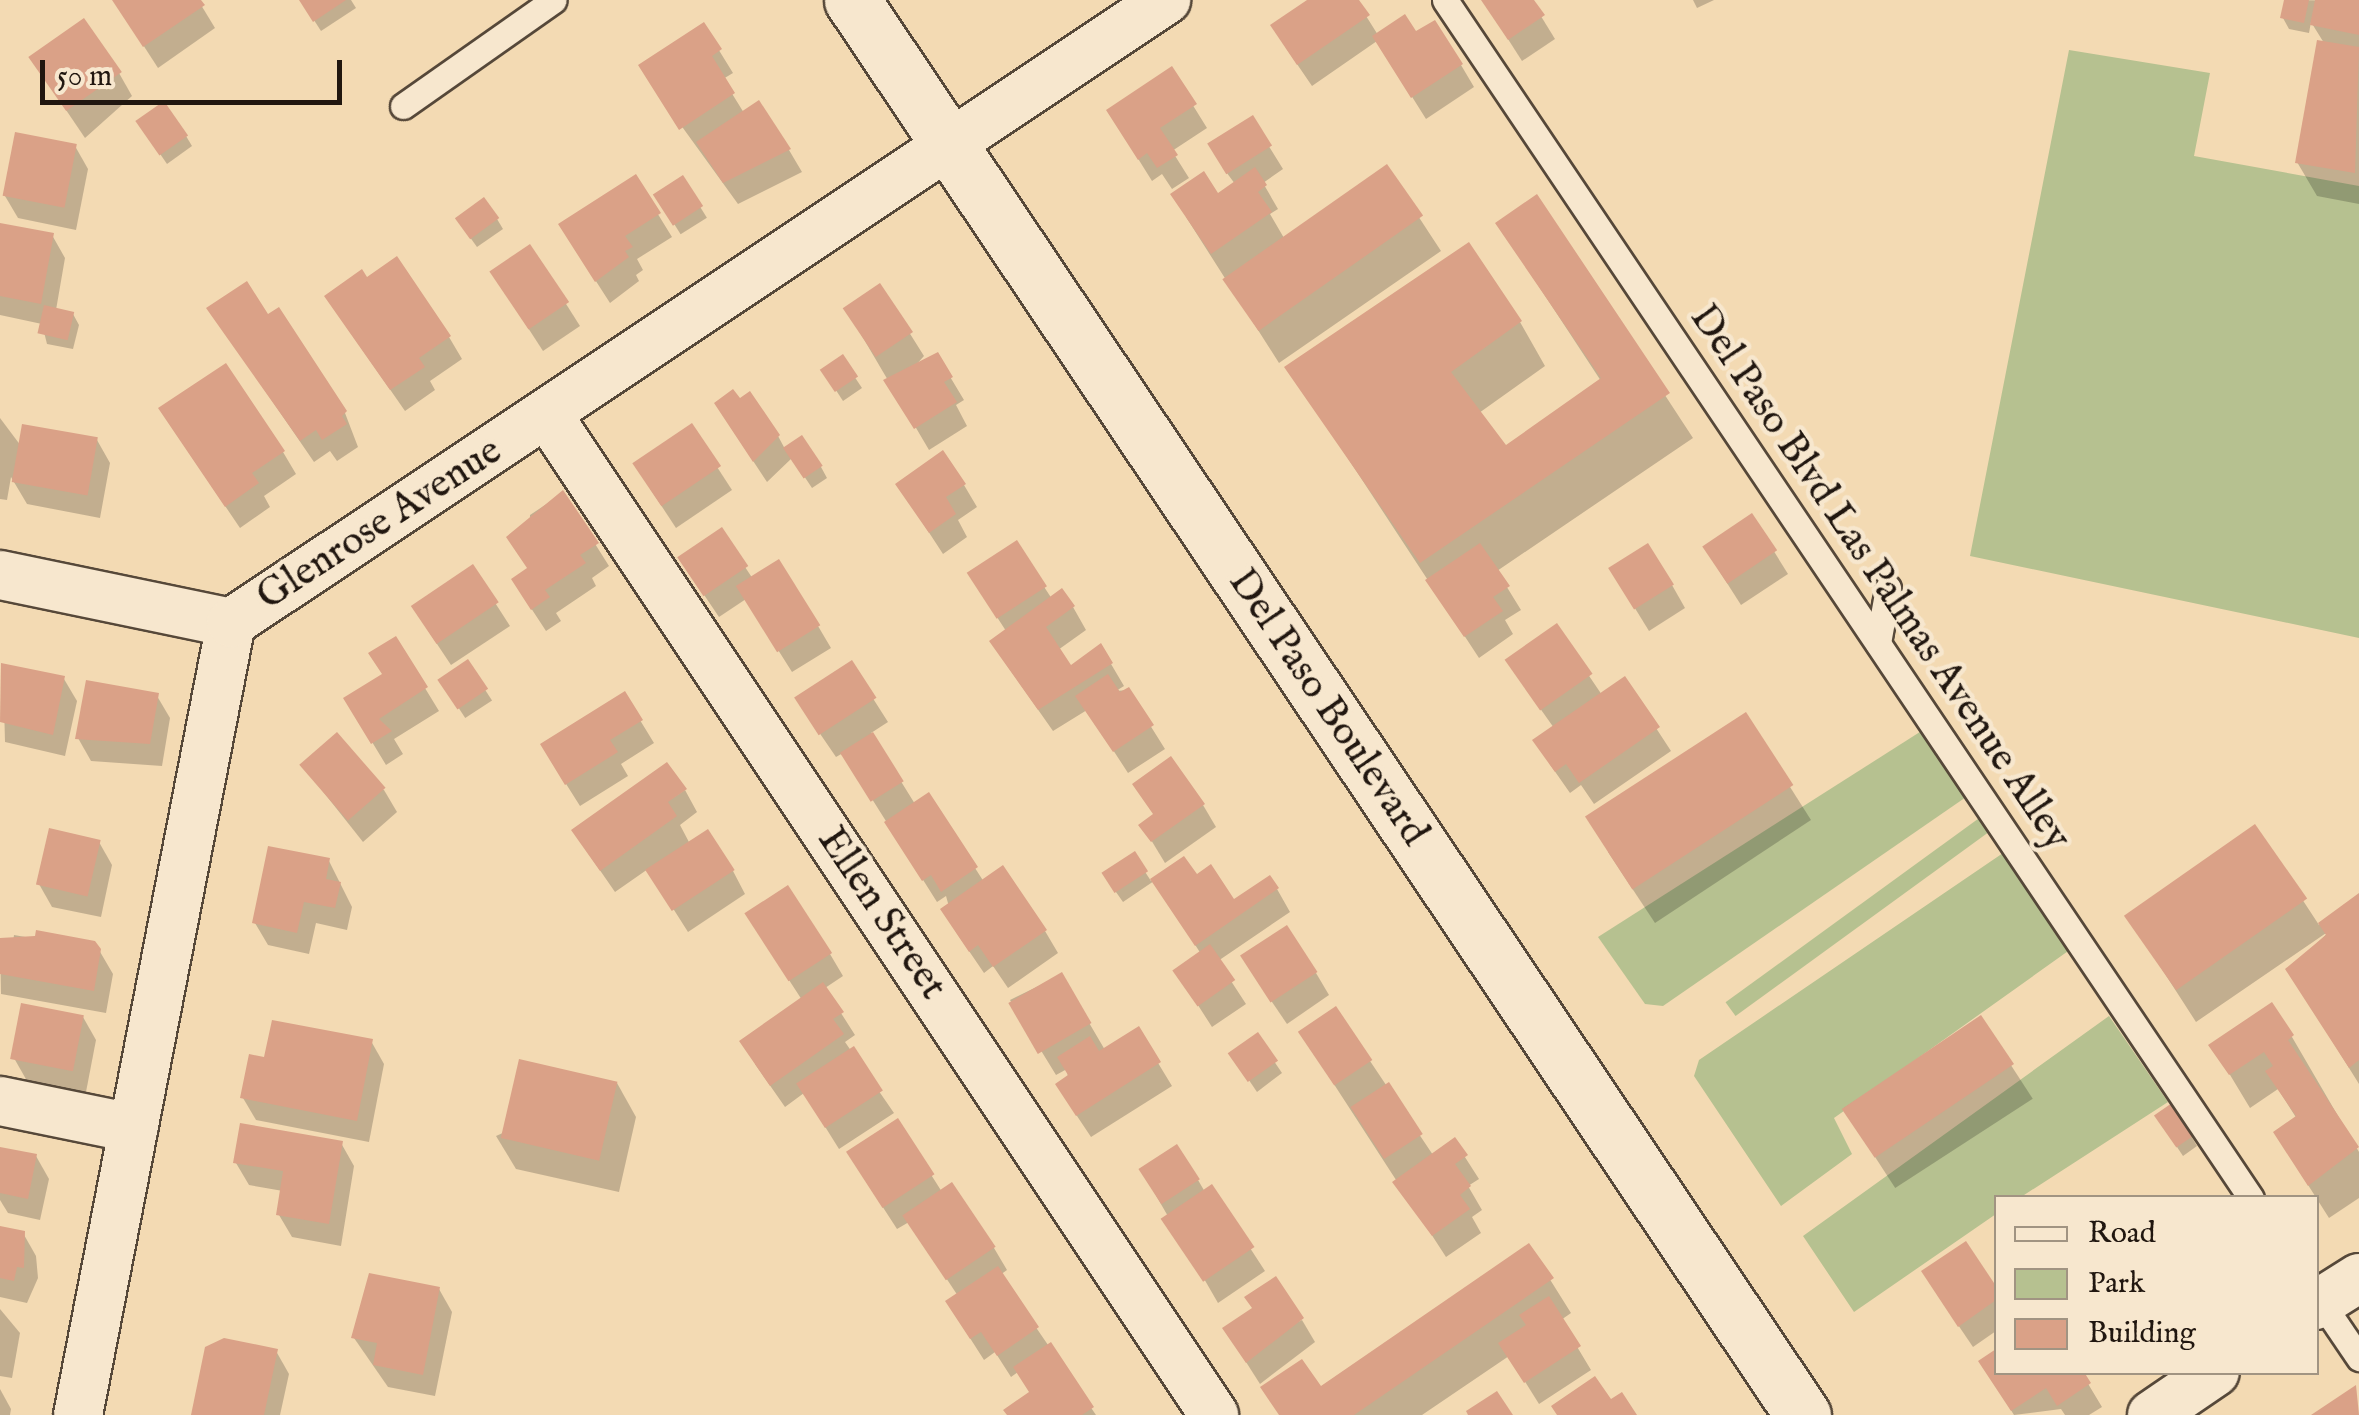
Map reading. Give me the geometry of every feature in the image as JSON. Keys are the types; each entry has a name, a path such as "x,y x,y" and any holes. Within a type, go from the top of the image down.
{"main road":[{"name":"Del Paso Boulevard","path":"852,0 1803,1415"}],"street":[{"name":"Glenrose Avenue","path":"78,1415 232,622 1166,0"},
{"name":"Ellen Street","path":"547,414 1214,1415"},
{"path":"0,575 232,622"},
{"path":"0,1102 133,1128"},
{"path":"2152,1415 2212,1375"}],"lane":[{"path":"403,106 554,0"},
{"name":"Del Paso Blvd Las Palmas Avenue Alley","path":"1446,0 2249,1195"},
{"path":"1878,643 1888,588"},
{"path":"2328,1295 2359,1358"}],"green space":[{"path":"2069,50 2210,73 2194,156 2359,186 2359,638 1970,556"},
{"path":"1923,730 1969,795 1663,1006 1645,1004 1598,937"},
{"path":"1982,816 1992,830 1736,1016 1726,1002"},
{"path":"2006,851 2071,949 1834,1118 1852,1154 1781,1206 1694,1076 1699,1060"},
{"path":"2109,1016 2168,1102 2024,1195 1994,1195 1994,1215 1854,1312 1803,1236"}],"building":[{"path":"112,0 201,0 205,5 143,47"},
{"path":"299,0 346,0 313,22"},
{"path":"1307,0 1359,0 1370,15 1297,65 1270,25"},
{"path":"1481,0 1534,0 1545,15 1508,40"},
{"path":"2284,0 2309,0 2304,23 2280,18"},
{"path":"2315,0 2359,0 2359,35 2310,25"},
{"path":"1405,14 1416,31 1435,20 1463,64 1411,98 1372,36"},
{"path":"84,18 122,72 66,111 28,57"},
{"path":"704,22 722,49 712,56 735,93 679,130 638,65"},
{"path":"2317,40 2359,47 2355,173 2295,163"},
{"path":"1172,66 1197,104 1160,128 1178,155 1157,168 1147,153 1138,160 1106,110"},
{"path":"759,100 791,149 723,183 696,142"},
{"path":"164,101 188,135 159,155 135,121"},
{"path":"1253,115 1272,146 1226,174 1207,144"},
{"path":"15,132 77,144 64,208 3,196"},
{"path":"1387,164 1423,216 1258,331 1222,279"},
{"path":"1255,167 1267,185 1258,192 1272,212 1211,254 1170,194 1204,171 1218,193"},
{"path":"636,174 661,213 625,236 633,247 625,251 629,257 595,282 558,224"},
{"path":"683,175 703,206 673,226 653,195"},
{"path":"1537,194 1670,393 1420,563 1284,367 1469,242 1522,321 1451,372 1506,445 1601,378 1495,223"},
{"path":"484,197 499,218 470,239 455,218"},
{"path":"0,223 54,233 41,304 0,296"},
{"path":"530,244 569,302 529,329 489,271"},
{"path":"397,256 451,336 419,358 425,367 390,390 324,296 362,269 367,277"},
{"path":"247,281 268,314 279,307 347,411 342,416 347,424 322,440 316,430 300,441 206,308"},
{"path":"880,283 913,332 876,357 843,308"},
{"path":"44,305 74,312 68,340 37,333"},
{"path":"938,352 953,377 944,382 957,402 914,429 883,380"},
{"path":"843,354 858,376 835,392 820,370"},
{"path":"226,363 285,451 252,473 259,483 225,507 158,408"},
{"path":"733,389 740,398 750,391 780,435 753,462 714,403"},
{"path":"692,423 721,466 661,506 632,463"},
{"path":"22,424 98,437 88,495 12,482"},
{"path":"802,435 823,466 804,479 783,448"},
{"path":"943,450 966,484 946,497 956,514 929,533 895,484"},
{"path":"563,490 599,543 580,555 586,563 545,590 550,597 531,610 511,579 527,568 506,537"},
{"path":"1752,513 1777,550 1727,584 1702,547"},
{"path":"722,527 748,566 704,596 677,557"},
{"path":"1017,540 1047,586 997,619 967,573"},
{"path":"1480,543 1510,586 1493,597 1503,611 1464,637 1425,580"},
{"path":"1648,543 1674,585 1634,609 1608,568"},
{"path":"779,559 820,625 777,652 736,586"},
{"path":"473,564 499,602 437,644 411,606"},
{"path":"1062,588 1075,606 1046,627 1071,665 1101,643 1113,663 1038,710 989,641"},
{"path":"1557,623 1593,674 1540,710 1505,660"},
{"path":"396,636 428,687 379,719 392,731 371,744 343,698 382,674 368,653"},
{"path":"468,659 488,689 457,710 437,680"},
{"path":"852,660 877,698 819,735 794,698"},
{"path":"1,663 65,676 53,735 0,722"},
{"path":"1108,674 1120,692 1129,687 1154,725 1113,752 1075,696"},
{"path":"1625,676 1660,727 1579,783 1566,764 1555,772 1532,740"},
{"path":"86,680 159,693 150,744 75,739"},
{"path":"625,691 643,720 610,740 618,752 565,785 540,744"},
{"path":"1746,712 1793,785 1632,890 1585,817"},
{"path":"337,732 386,788 348,821 299,765"},
{"path":"873,732 904,781 871,802 840,753"},
{"path":"1171,756 1205,804 1151,842 1138,825 1153,814 1132,784"},
{"path":"667,762 687,789 668,802 677,816 600,871 571,830"},
{"path":"929,792 978,867 941,892 931,875 922,881 884,822"},
{"path":"2255,824 2307,899 2176,990 2124,916"},
{"path":"49,828 101,840 88,896 36,885"},
{"path":"708,829 735,870 672,911 645,870"},
{"path":"268,846 330,858 326,879 341,882 335,908 304,902 297,933 252,923"},
{"path":"1135,851 1148,871 1115,893 1101,873"},
{"path":"1184,856 1197,874 1211,864 1234,899 1270,875 1279,888 1195,946 1150,879"},
{"path":"1003,865 1047,930 993,967 978,945 969,952 940,909"},
{"path":"788,885 832,953 789,981 744,913"},
{"path":"2359,893 2359,1060 2349,1068 2285,969 2326,935 2318,923"},
{"path":"1287,925 1317,972 1271,1002 1240,955"},
{"path":"36,930 95,941 101,949 94,991 0,974 0,938 35,936"},
{"path":"1210,944 1235,980 1198,1006 1172,970"},
{"path":"1062,972 1092,1023 1038,1054 1008,1003"},
{"path":"823,982 844,1012 833,1019 844,1034 770,1086 739,1041"},
{"path":"2272,1002 2294,1035 2288,1040 2359,1147 2308,1186 2273,1132 2296,1116 2265,1071 2273,1066 2264,1052 2229,1075 2208,1045"},
{"path":"21,1003 84,1015 73,1071 10,1059"},
{"path":"1336,1006 1372,1060 1334,1086 1298,1032"},
{"path":"1981,1015 2014,1064 1875,1158 1842,1109"},
{"path":"272,1020 373,1039 357,1121 240,1098 249,1054 264,1057"},
{"path":"1139,1026 1161,1062 1076,1116 1055,1084 1068,1075 1057,1057 1090,1036 1099,1051"},
{"path":"1258,1032 1278,1061 1248,1082 1228,1053"},
{"path":"854,1046 883,1090 825,1128 796,1084"},
{"path":"519,1059 617,1082 599,1161 501,1138"},
{"path":"1389,1082 1423,1134 1384,1159 1350,1107"},
{"path":"2172,1103 2194,1135 2176,1148 2154,1116"},
{"path":"898,1118 934,1174 882,1208 846,1152"},
{"path":"240,1123 343,1141 329,1224 276,1215 283,1171 233,1163"},
{"path":"1455,1137 1468,1155 1455,1164 1471,1186 1460,1195 1470,1209 1432,1236 1392,1182"},
{"path":"1177,1144 1200,1179 1161,1204 1138,1169"},
{"path":"0,1147 37,1154 28,1199 0,1193"},
{"path":"952,1182 996,1247 946,1280 902,1216"},
{"path":"1212,1184 1254,1247 1203,1282 1161,1219"},
{"path":"0,1226 25,1231 24,1268 17,1267 14,1281 0,1278"},
{"path":"1966,1241 1994,1283 1994,1301 1958,1327 1921,1271"},
{"path":"1529,1243 1554,1278 1354,1415 1279,1415 1260,1387 1302,1359 1321,1386"},
{"path":"998,1266 1039,1327 997,1356 981,1332 970,1339 945,1301"},
{"path":"369,1273 440,1287 423,1375 373,1365 377,1343 351,1338"},
{"path":"1276,1276 1304,1318 1246,1363 1222,1328 1252,1308 1244,1297"},
{"path":"1549,1296 1581,1346 1524,1383 1498,1343 1526,1325 1519,1315"},
{"path":"224,1338 278,1349 264,1415 191,1415 205,1347"},
{"path":"1051,1342 1094,1407 1082,1415 1007,1415 1003,1410 1029,1392 1013,1367"},
{"path":"1994,1350 1994,1375 2086,1375 2091,1383 2057,1406 2046,1388 2011,1411 1978,1361"},
{"path":"1595,1376 1611,1399 1622,1392 1637,1415 1557,1415 1551,1406"},
{"path":"2356,1385 2359,1415 2311,1415"},
{"path":"1497,1391 1513,1415 1468,1415 1466,1411"}]}
